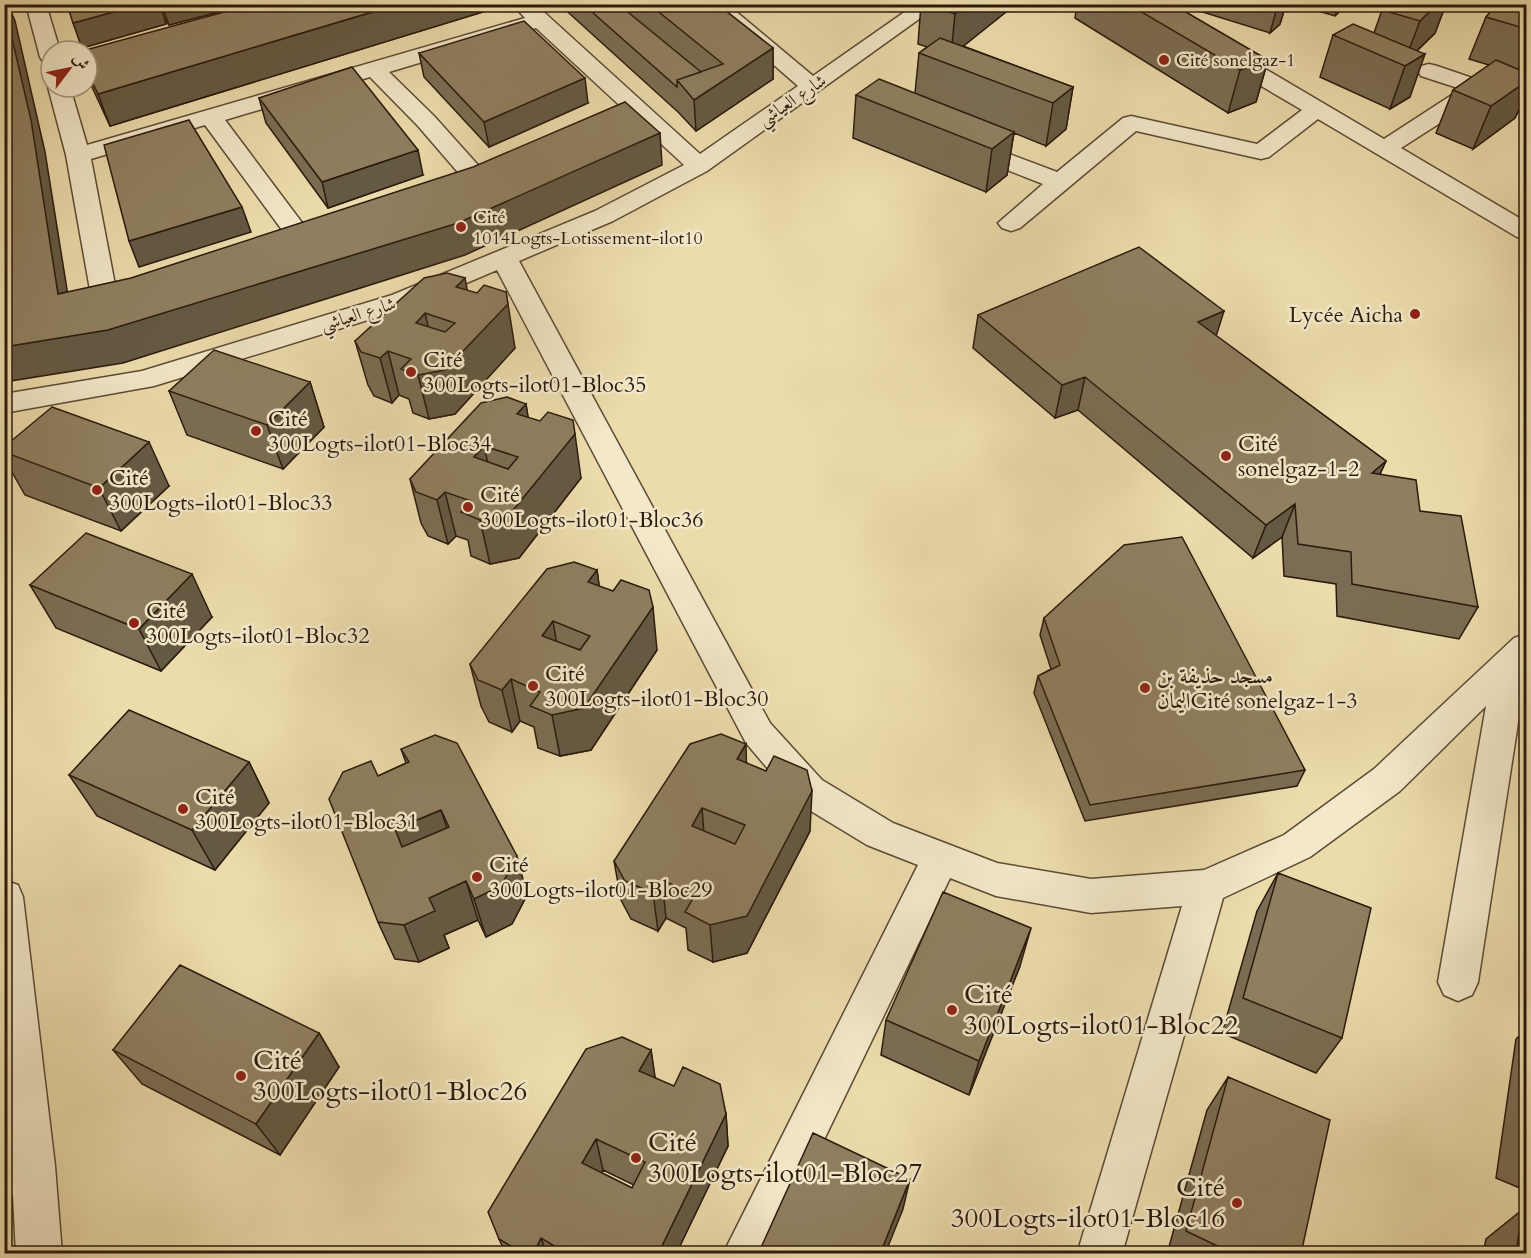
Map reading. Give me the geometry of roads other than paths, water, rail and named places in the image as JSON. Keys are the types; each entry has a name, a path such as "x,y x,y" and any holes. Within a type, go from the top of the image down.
{"street":[{"path":"36,4 46,39"},
{"path":"522,4 625,114 699,166"},
{"path":"714,4 813,86"},
{"name":"شارع العياشي","path":"4,404 144,380 400,301 604,216 699,166 930,4"},
{"path":"78,155 539,21"},
{"path":"1208,45 1527,232"},
{"path":"373,68 426,121 477,179"},
{"path":"1384,149 1479,88 1429,71"},
{"path":"62,99 78,155 105,301 158,288"},
{"path":"1011,222 1131,123 1261,152 1317,109"},
{"path":"211,117 301,240"},
{"path":"951,140 1060,182"},
{"path":"504,258 758,733 809,791 880,834 996,879 1091,896 1207,886 1297,846 1388,780 1519,654"},
{"path":"1458,982 1519,654"},
{"path":"745,1254 941,857"},
{"path":"1099,1254 1207,886"},
{"path":"4,897 19,1171 39,1254"}],"place":[{"name":"Cité sonelgaz-1","path":"1164,60"},
{"name":"Cité 1014Logts-Lotissement-ilot10","path":"461,227"},
{"name":"Lycée Aicha","path":"1415,314"},
{"name":"Cité 300Logts-ilot01-Bloc35","path":"411,372"},
{"name":"Cité 300Logts-ilot01-Bloc34","path":"256,431"},
{"name":"Cité sonelgaz-1-2","path":"1226,456"},
{"name":"Cité 300Logts-ilot01-Bloc33","path":"97,490"},
{"name":"Cité 300Logts-ilot01-Bloc36","path":"468,507"},
{"name":"Cité 300Logts-ilot01-Bloc32","path":"134,623"},
{"name":"Cité 300Logts-ilot01-Bloc30","path":"533,686"},
{"name":"مسجد حذيفة بن اليمانCité sonelgaz-1-3","path":"1145,688"},
{"name":"Cité 300Logts-ilot01-Bloc31","path":"183,809"},
{"name":"Cité 300Logts-ilot01-Bloc29","path":"477,877"},
{"name":"Cité 300Logts-ilot01-Bloc22","path":"952,1010"},
{"name":"Cité 300Logts-ilot01-Bloc26","path":"241,1076"},
{"name":"Cité 300Logts-ilot01-Bloc27","path":"636,1158"},
{"name":"Cité 300Logts-ilot01-Bloc16","path":"1237,1203"}]}
